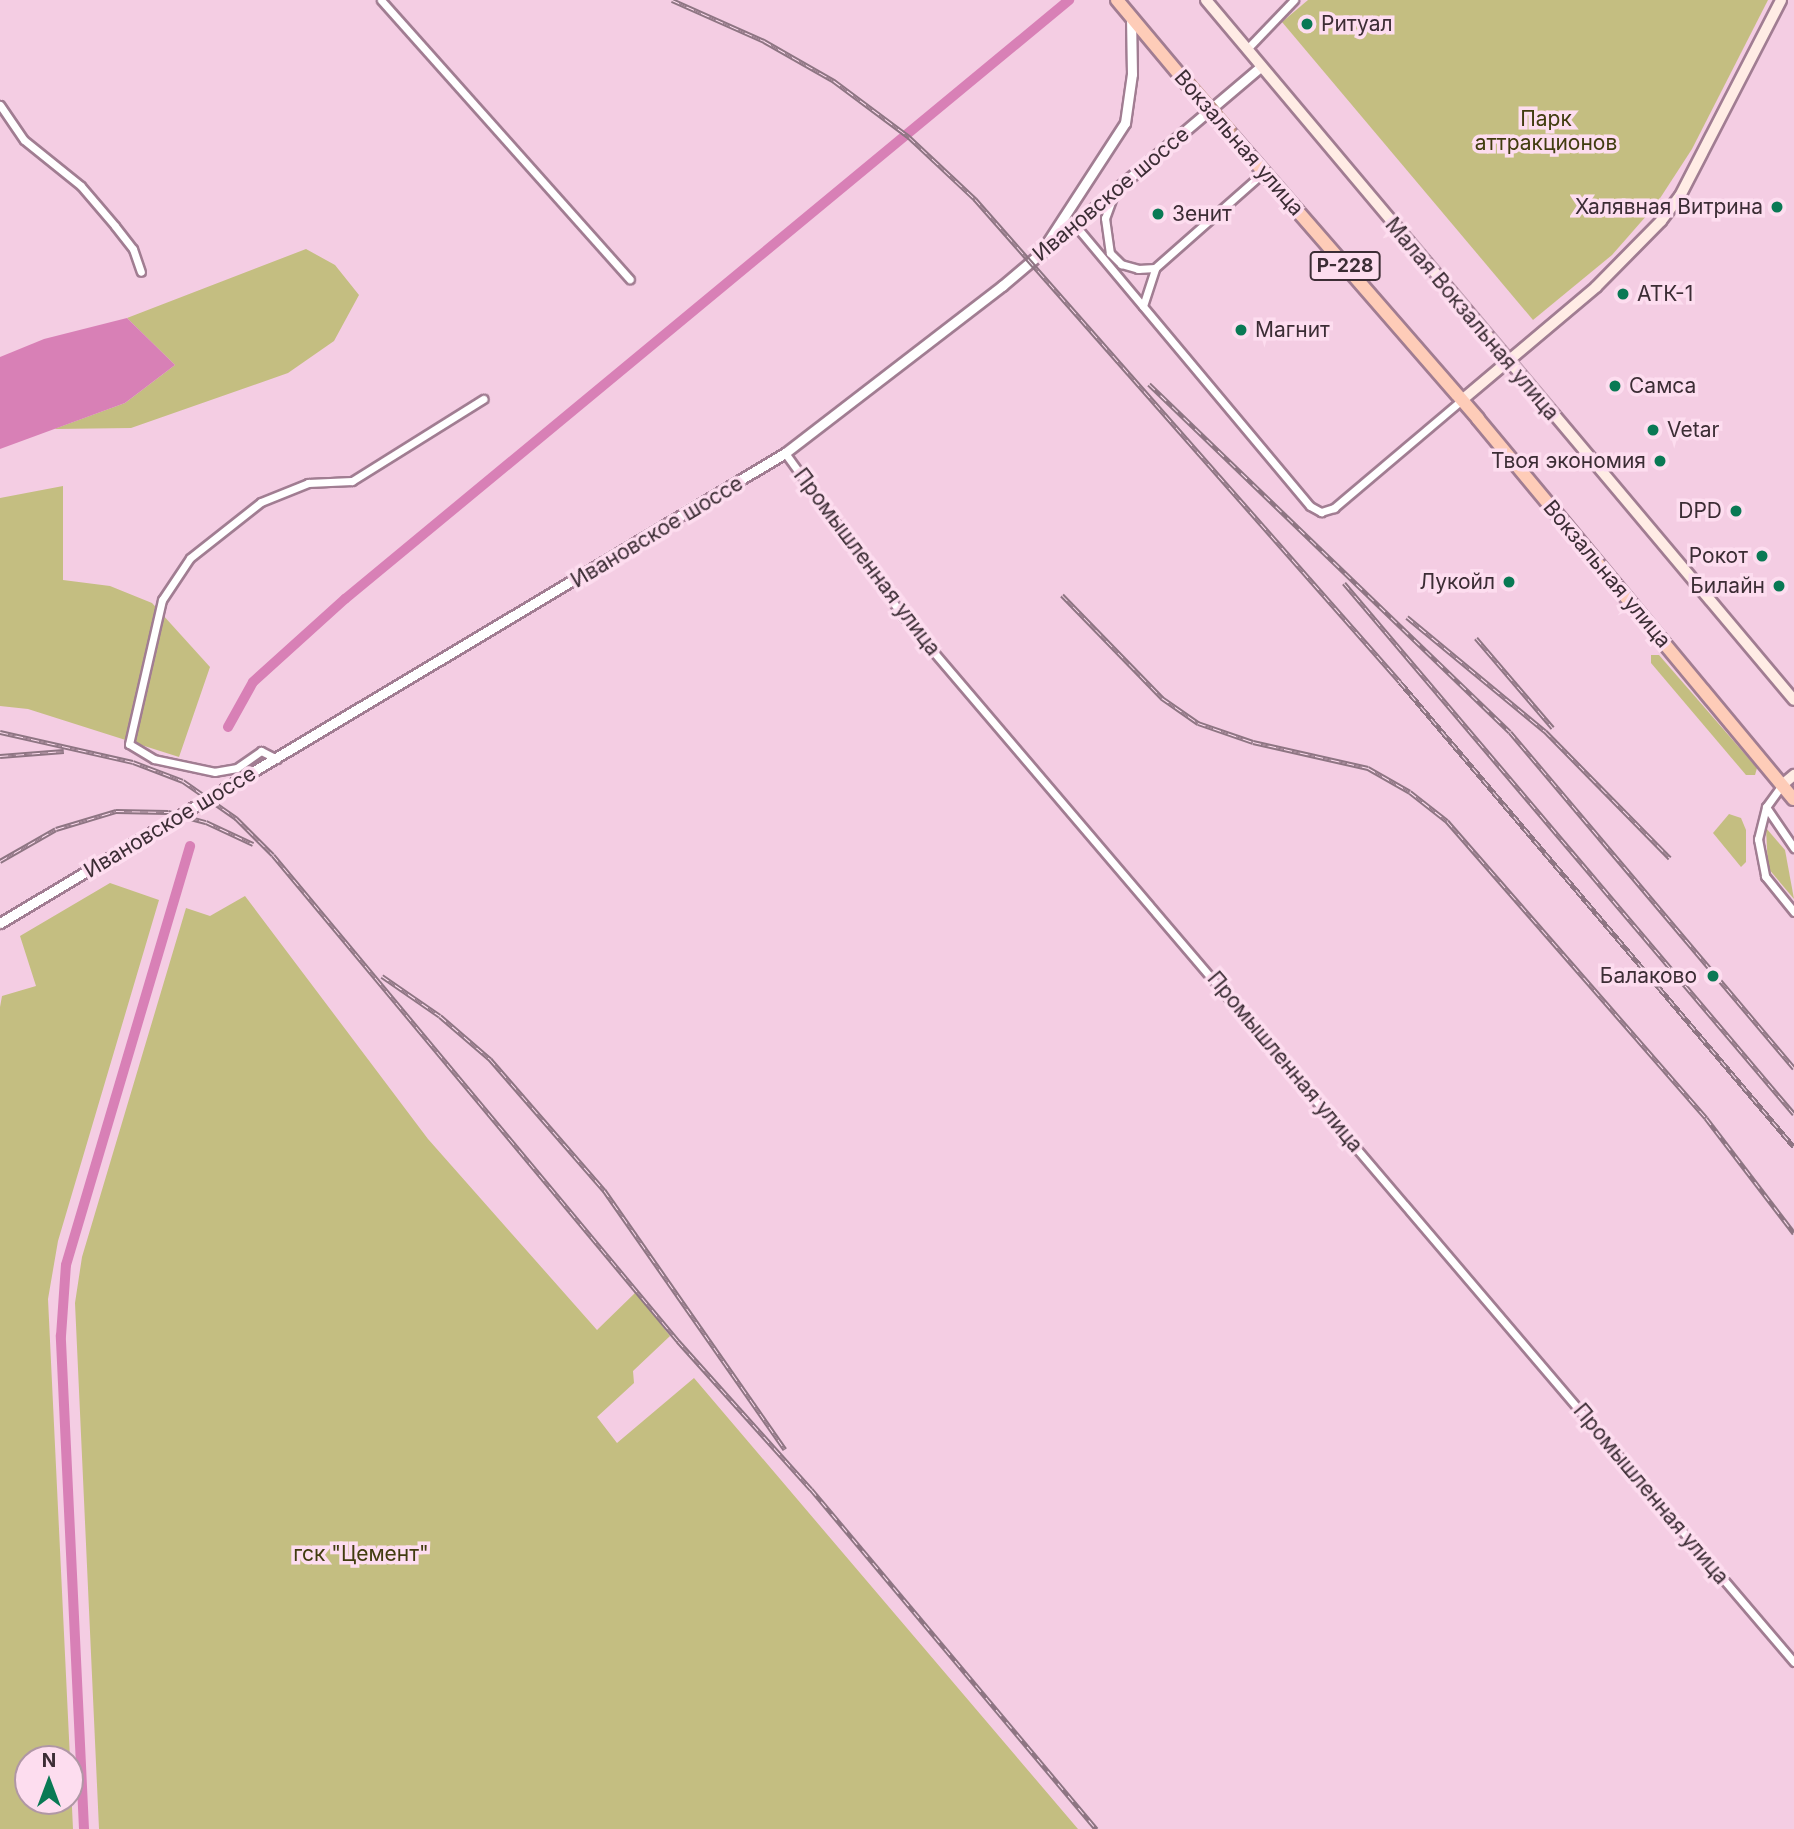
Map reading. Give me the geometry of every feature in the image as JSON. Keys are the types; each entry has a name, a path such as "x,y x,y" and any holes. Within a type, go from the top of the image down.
{"highway":[{"name":"Вокзальная улица","path":"1117,0 1462,400 1794,799"}],"main road":[{"name":"Малая Вокзальная улица","path":"1206,0 1507,363 1794,700"},
{"path":"1462,400 1622,263 1680,196 1781,0"},
{"path":"1782,785 1794,775"}],"street":[{"path":"382,0 630,279"},
{"path":"1247,49 1294,0"},
{"path":"1041,253 1125,122 1132,74 1131,17"},
{"name":"Ивановское шоссе","path":"0,923 785,453 899,370 1075,225 1261,66"},
{"path":"0,105 24,140 80,187 115,226 134,249 141,272"},
{"path":"1143,306 1155,268 1264,172"},
{"path":"1115,190 1105,218 1110,253 1121,264 1138,269 1155,268"},
{"path":"1075,225 1310,506 1321,512 1334,508 1462,400"},
{"path":"277,759 261,751 237,768 215,772 154,759 129,744 162,600 190,558 261,502 309,483 352,481 483,399"},
{"name":"Промышленная улица","path":"785,453 903,616 1794,1662"},
{"path":"1782,785 1766,807 1758,839 1765,876 1794,912"},
{"path":"1766,807 1794,848"}],"green space":[{"name":"Парк аттракционов","path":"1308,0 1768,0 1692,149 1655,206 1612,255 1533,320 1282,22"},
{"path":"306,249 335,265 359,295 334,341 288,373 131,428 54,429 125,403 175,365 127,318"},
{"path":"63,486 63,580 110,586 152,603 210,667 179,757 28,709 0,706 0,498"},
{"path":"1651,655 1659,655 1757,768 1755,775 1746,775 1651,663"},
{"path":"1729,814 1741,818 1746,830 1746,862 1741,867 1713,833"},
{"path":"1766,828 1785,850 1794,899 1768,868"},
{"path":"110,883 159,900 58,1241 48,1299 69,1745 14,1745 14,1815 72,1815 73,1829 0,1829 0,1007 2,996 36,986 20,936"},
{"name":"гск \"Цемент\"","path":"245,896 428,1139 597,1330 636,1292 670,1336 633,1371 634,1383 597,1417 617,1443 694,1378 1078,1829 99,1829 75,1303 82,1257 186,908 210,916"}],"shaded area":[{"path":"127,318 175,365 125,403 0,449 0,357 44,339"}],"waterway":[{"path":"228,727 253,682 345,599 1069,0"},
{"path":"84,1829 61,1336 66,1265 190,846"}],"railway":[{"path":"672,0 764,41 834,81 909,137 975,199 1400,682 1794,1147"},
{"path":"1149,384 1510,732 1794,1068"},
{"path":"1344,583 1794,1114"},
{"path":"1062,595 1162,698 1198,723 1253,742 1368,768 1410,792 1447,821 1706,1118 1794,1233"},
{"path":"1407,617 1545,731 1670,858"},
{"path":"1476,638 1553,728"},
{"path":"0,732 133,762 183,781 236,818 273,855 678,1341 811,1489 1096,1829"},
{"path":"0,756 64,751"},
{"path":"0,861 56,829 116,811 168,812 206,822 253,844"},
{"path":"382,976 440,1016 490,1059 604,1190 785,1449"}],"place":[{"name":"Ритуал","path":"1307,24"},
{"name":"Халявная Витрина","path":"1777,207"},
{"name":"Зенит","path":"1158,214"},
{"name":"АТК-1","path":"1623,294"},
{"name":"Магнит","path":"1241,330"},
{"name":"Самса","path":"1615,386"},
{"name":"Vetar","path":"1653,430"},
{"name":"Твоя экономия","path":"1660,461"},
{"name":"DPD","path":"1736,511"},
{"name":"Рокот","path":"1762,556"},
{"name":"Лукойл","path":"1509,582"},
{"name":"Билайн","path":"1779,586"},
{"name":"Балаково","path":"1713,976"}]}
